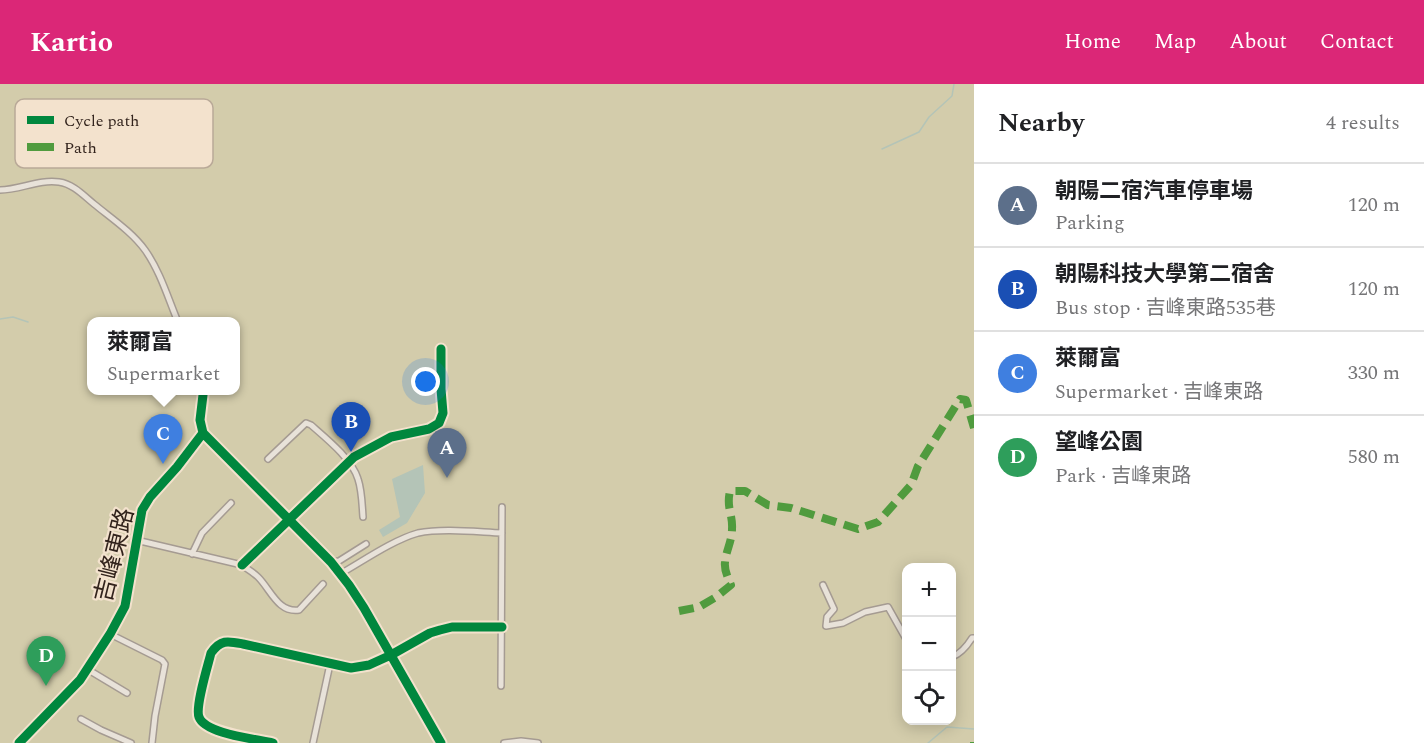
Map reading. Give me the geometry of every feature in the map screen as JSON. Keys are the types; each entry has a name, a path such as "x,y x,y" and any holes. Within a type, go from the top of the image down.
{"street":[{"path":"0,190 48,182 68,184 77,190 123,228 145,250 158,272 176,317"},
{"path":"242,565 349,462 392,437 429,429 439,423 443,413 441,349"},
{"path":"203,395 200,420 203,433 331,562 364,608 441,743"},
{"path":"268,459 306,423 311,425 349,462 357,476 363,517"},
{"name":"吉峰東路","path":"19,743 80,680 110,634 125,606 142,510 150,497 203,433"},
{"path":"192,554 202,533 231,503"},
{"path":"501,686 502,507"},
{"path":"340,574 403,538 420,533 437,531 502,533"},
{"path":"136,540 242,565 256,575 283,608 291,612 299,610 323,584"},
{"path":"331,562 339,561 366,544"},
{"path":"823,585 834,609 827,617 826,626 843,623 865,612 888,607 902,632"},
{"path":"273,743 215,730 206,726 199,718 199,708 212,653 216,646 223,642 231,641 330,664 361,668 440,630 452,627 502,627"},
{"path":"110,634 162,660 165,664 152,743"},
{"path":"956,654 974,638"},
{"path":"313,743 330,664"},
{"path":"87,669 128,693"},
{"path":"81,719 130,743"},
{"path":"504,743 521,741 538,743"}],"shaded area":[{"path":"0,84 974,84 974,743 0,743"},
{"path":"423,465 425,493 407,523 383,537 379,530 400,517 392,479"}],"waterway":[{"path":"882,149 919,132 929,117 952,96 954,84"},
{"path":"0,319 13,317 28,322"},
{"path":"928,743 947,727 974,729"}],"marked path":[{"path":"679,611 699,607 731,585 725,565 732,533 730,491 745,491 768,505 791,508 858,529 878,522 911,485 918,466 960,399 966,400 974,428"}],"cycle path":[{"path":"242,565 354,457 391,437 429,429 439,423 443,413 441,349"},
{"path":"203,395 200,420 203,433 331,562 349,585 441,743"},
{"path":"19,743 80,680 110,634 125,606 142,510 150,497 203,433"},
{"path":"273,743 221,732 203,723 199,717 200,696 211,653 218,645 229,642 238,643 351,668 369,665 440,630 452,627 502,627"}],"place":[{"name":"朝陽科技大學第二宿舍","path":"351,452"},
{"name":"萊爾富","path":"163,464"},
{"name":"朝陽二宿汽車停車場","path":"447,478"},
{"name":"望峰公園","path":"46,686"}]}
